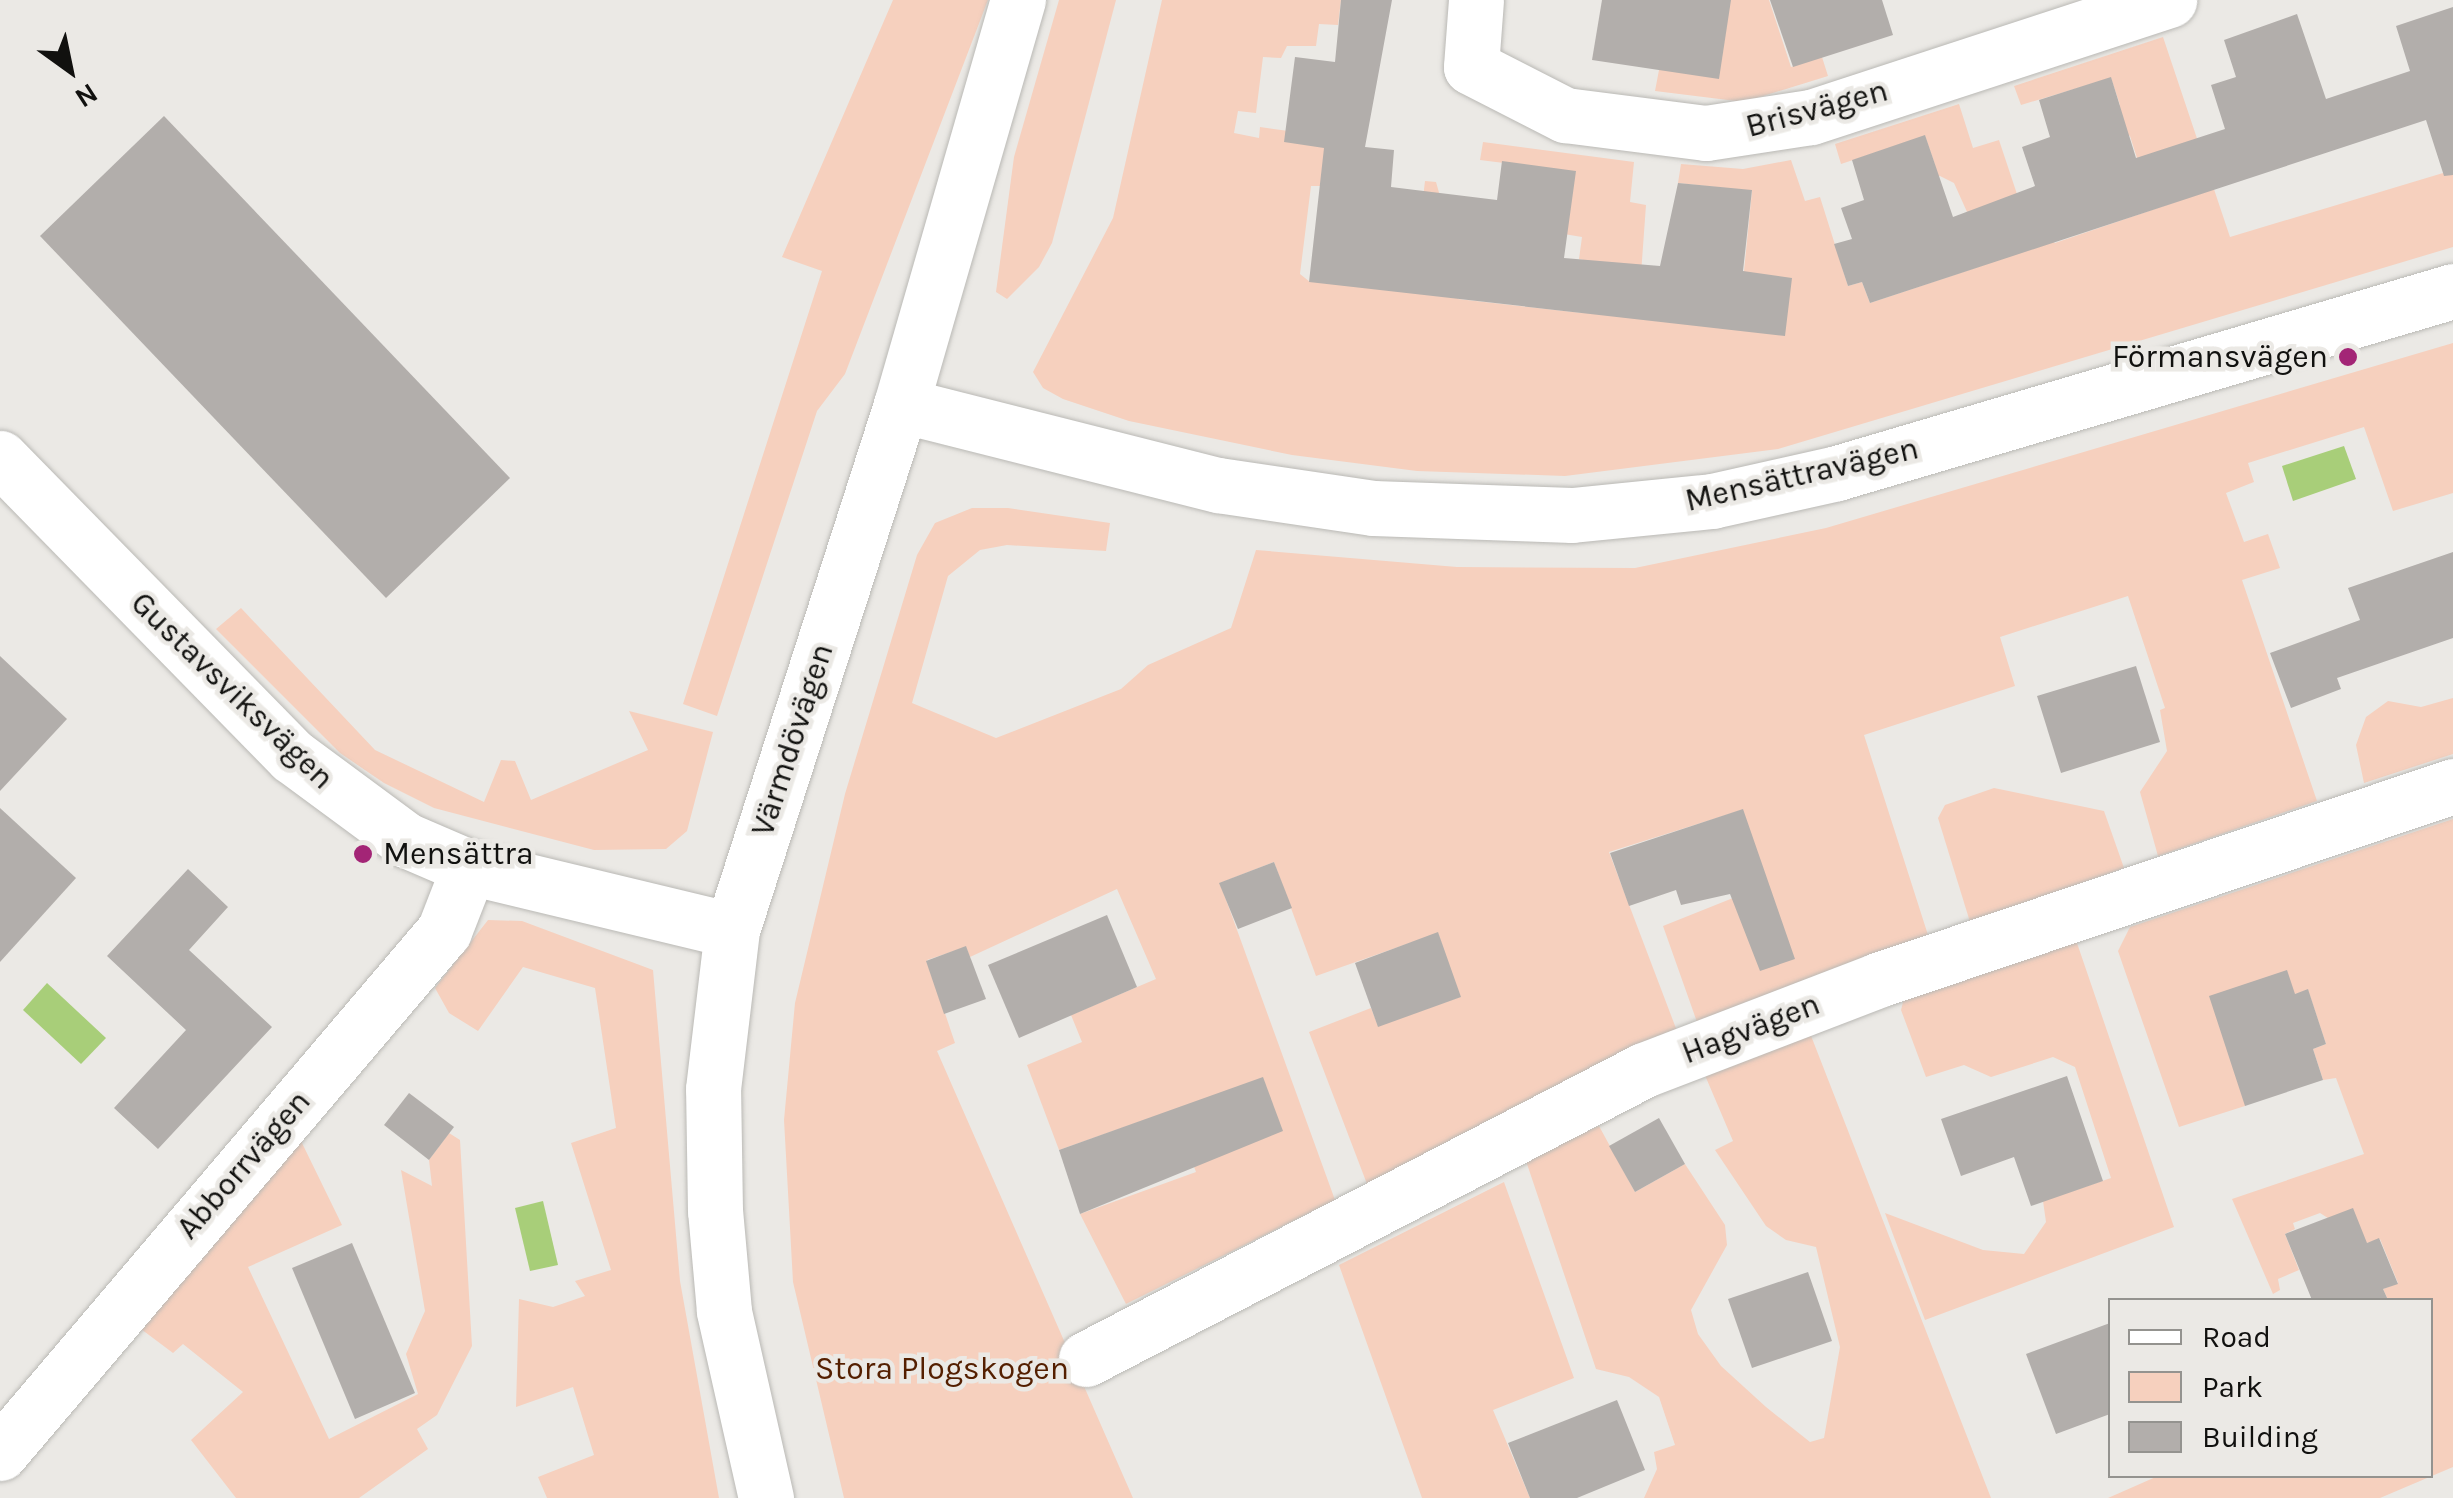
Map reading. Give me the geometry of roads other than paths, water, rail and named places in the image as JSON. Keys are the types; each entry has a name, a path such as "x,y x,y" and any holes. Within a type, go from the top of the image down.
{"street":[{"name":"Värmdövägen","path":"766,1498 724,1311 715,1212 713,1089 732,930 901,405 1018,0"},
{"name":"Brisvägen","path":"1476,0 1470,66 1565,115 1706,133 1811,117 2168,0"},
{"name":"Mensättravägen","path":"901,405 1218,485 1374,508 1572,515 1712,501 1836,473 2453,291"},
{"name":"Gustavsviksvägen","path":"0,458 292,756 406,840 469,866 732,930"},
{"name":"Hagvägen","path":"1086,1359 1644,1070 1878,980 2453,786"},
{"name":"Abborrvägen","path":"0,1453 444,932 469,866"}],"place":[{"name":"Förmansvägen","path":"2348,357"},
{"name":"Mensättra","path":"363,854"}],"park label":[{"name":"Stora Plogskogen","path":"942,1369"}]}
